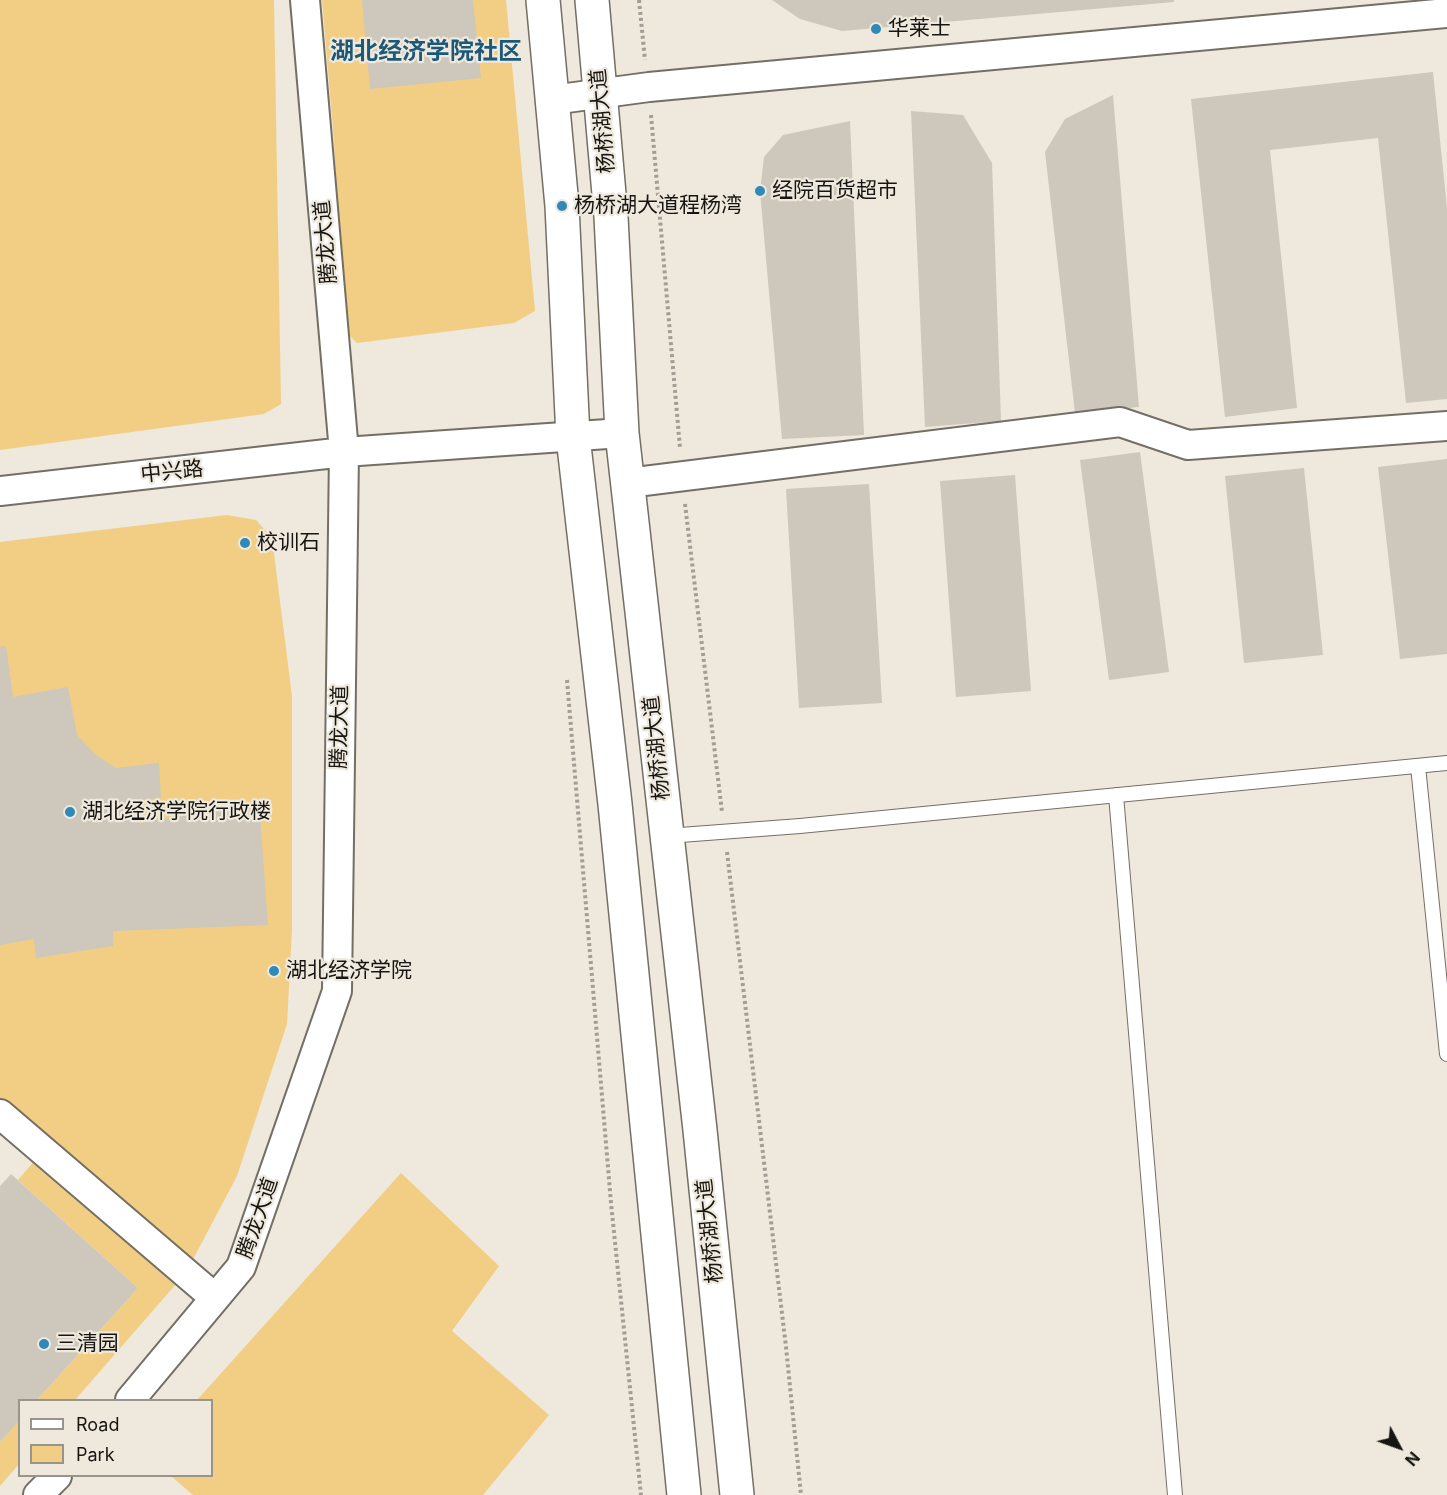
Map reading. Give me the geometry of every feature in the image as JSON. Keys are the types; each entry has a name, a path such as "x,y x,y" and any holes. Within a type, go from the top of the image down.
{"main road":[{"path":"543,0 562,206 573,437 615,804 684,1495"},
{"name":"杨桥湖大道","path":"592,0 611,217 622,433 700,1130 737,1495"}],"street":[{"name":"腾龙大道","path":"132,1399 241,1267 337,991 344,452 305,0"},
{"path":"552,100 648,87 1447,13"},
{"path":"627,483 1120,422 1188,445 1447,426"},
{"name":"中兴路","path":"0,491 344,452 622,433"},
{"path":"0,1114 215,1298"},
{"path":"38,1495 56,1477"}],"lane":[{"path":"667,836 812,825 1447,763"},
{"path":"1419,766 1447,1054"},
{"path":"1116,795 1175,1495"}],"path":[{"path":"639,0 683,476 786,1347 801,1495"},
{"path":"567,678 611,1203 641,1495"}],"green space":[{"path":"0,0 274,0 281,404 264,414 0,450"},
{"path":"322,0 506,0 535,311 514,323 357,343 343,329 334,141"},
{"path":"227,515 256,520 272,538 292,696 292,929 287,1024 237,1176 190,1265 0,1100 0,542"},
{"path":"36,1159 177,1283 76,1399 38,1399 138,1288 18,1180"},
{"path":"401,1173 499,1266 452,1331 549,1415 483,1495 193,1495 172,1477 213,1477 213,1399 198,1399"},
{"path":"18,1421 18,1465 0,1486 0,1442"}],"building":[{"path":"362,0 473,0 481,78 370,89"},
{"path":"772,0 1174,0 1174,2 842,31 800,19"},
{"path":"1433,72 1447,208 1447,399 1406,403 1378,138 1270,150 1297,408 1225,417 1191,99"},
{"path":"1113,95 1139,407 1075,413 1045,152 1065,119"},
{"path":"911,111 963,115 992,163 1001,421 925,427"},
{"path":"850,121 864,435 782,439 760,191 764,157 783,135"},
{"path":"1140,452 1169,672 1109,680 1080,460"},
{"path":"1447,459 1447,654 1400,659 1378,467"},
{"path":"1304,468 1323,655 1244,663 1225,476"},
{"path":"1015,475 1031,691 956,697 940,481"},
{"path":"869,484 882,703 799,708 786,489"},
{"name":"湖北经济学院行政楼","path":"6,646 13,697 68,687 77,735 96,755 116,768 159,763 161,798 138,800 140,823 259,802 268,925 113,931 113,946 36,958 34,939 0,945 0,647"},
{"name":"三清园","path":"11,1174 138,1288 38,1399 18,1399 18,1422 0,1442 0,1186"}],"place":[{"name":"华莱士","path":"876,29"},
{"name":"经院百货超市","path":"760,191"},
{"name":"杨桥湖大道程杨湾","path":"562,206"},
{"name":"校训石","path":"245,543"},
{"name":"湖北经济学院行政楼","path":"70,812"},
{"name":"湖北经济学院","path":"274,971"},
{"name":"三清园","path":"44,1344"}],"district":[{"name":"湖北经济学院社区","path":"426,52"}]}
